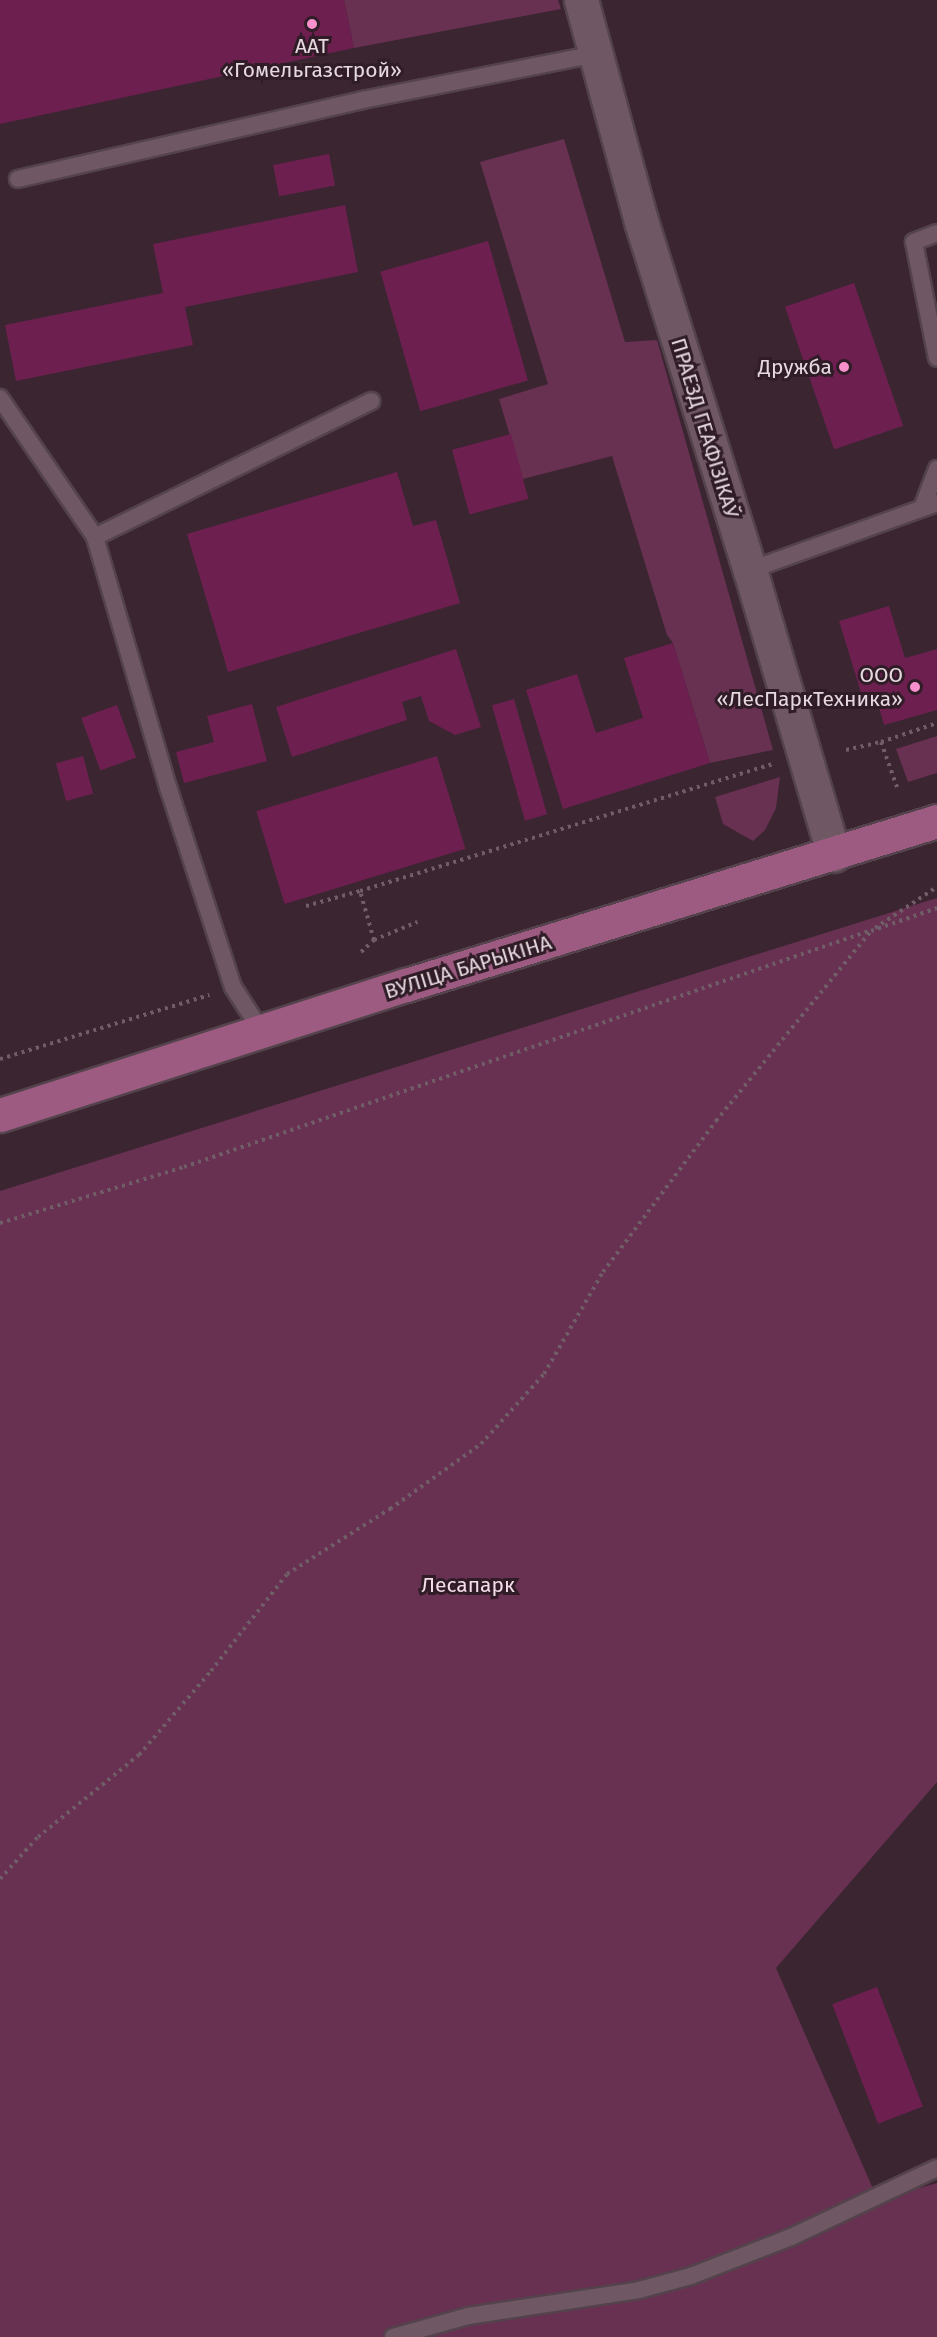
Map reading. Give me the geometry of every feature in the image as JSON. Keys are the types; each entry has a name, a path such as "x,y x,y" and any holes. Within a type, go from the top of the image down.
{"main road":[{"name":"ВУЛІЦА БАРЫКІНА","path":"0,1115 937,821"}],"street":[{"name":"ПРАЕЗД ГЕАФІЗІКАЎ","path":"581,0 641,221 750,570 834,855"}],"lane":[{"path":"18,178 362,99 597,54"},
{"path":"937,233 914,242 932,311 937,358"},
{"path":"0,398 94,537 168,788 233,987 262,1032"},
{"path":"94,537 371,400"},
{"path":"750,570 930,505 937,469"},
{"path":"393,2337 468,2316 639,2290 691,2276 791,2237 937,2168"}],"path":[{"path":"846,750 881,742 937,723"},
{"path":"881,742 897,787"},
{"path":"306,906 780,761"},
{"path":"0,1879 38,1838 139,1755 211,1671 287,1574 390,1509 481,1444 544,1374 603,1272 716,1121 871,930 937,887"},
{"path":"360,891 375,940"},
{"path":"0,1222 184,1167 937,908"},
{"path":"361,952 375,940 417,922"},
{"path":"0,1059 233,987"}],"green space":[{"path":"344,0 558,0 561,9 354,48"},
{"path":"564,139 625,342 657,340 773,750 710,763 673,643 667,635 612,456 523,479 499,399 548,384 480,162"},
{"path":"937,736 937,773 908,782 896,749"},
{"path":"780,777 776,808 765,830 753,841 723,824 715,797"},
{"name":"Лесапарк","path":"937,898 937,1782 776,1968 878,2200 937,2183 937,2337 0,2337 0,1191"}],"building":[{"path":"0,0 344,0 354,48 0,124"},
{"path":"329,154 335,185 279,196 273,165"},
{"path":"345,205 358,272 185,307 193,345 16,381 5,325 163,293 153,244"},
{"path":"488,241 528,380 420,411 380,272"},
{"name":"Дружба","path":"854,283 903,426 834,450 785,307"},
{"path":"511,434 528,499 469,515 452,450"},
{"path":"397,472 413,526 436,520 460,603 228,672 187,534"},
{"path":"889,606 905,658 937,649 937,710 884,725 875,693 862,696 839,621"},
{"path":"673,643 710,763 563,809 526,690 577,674 596,733 643,718 624,658"},
{"path":"456,649 481,727 455,735 429,721 421,696 402,702 407,720 292,757 276,707"},
{"path":"514,699 547,814 525,821 492,705"},
{"path":"252,704 267,761 184,783 176,752 214,742 207,716"},
{"path":"117,705 136,758 100,771 81,718"},
{"path":"83,756 93,794 66,801 56,763"},
{"path":"437,756 465,849 285,904 256,811"},
{"path":"877,1987 923,2106 878,2124 832,2004"}],"place":[{"name":"ААТ «Гомельгазстрой»","path":"312,24"},
{"name":"Дружба","path":"844,367"},
{"name":"ООО «ЛесПаркТехника»","path":"915,687"}]}
